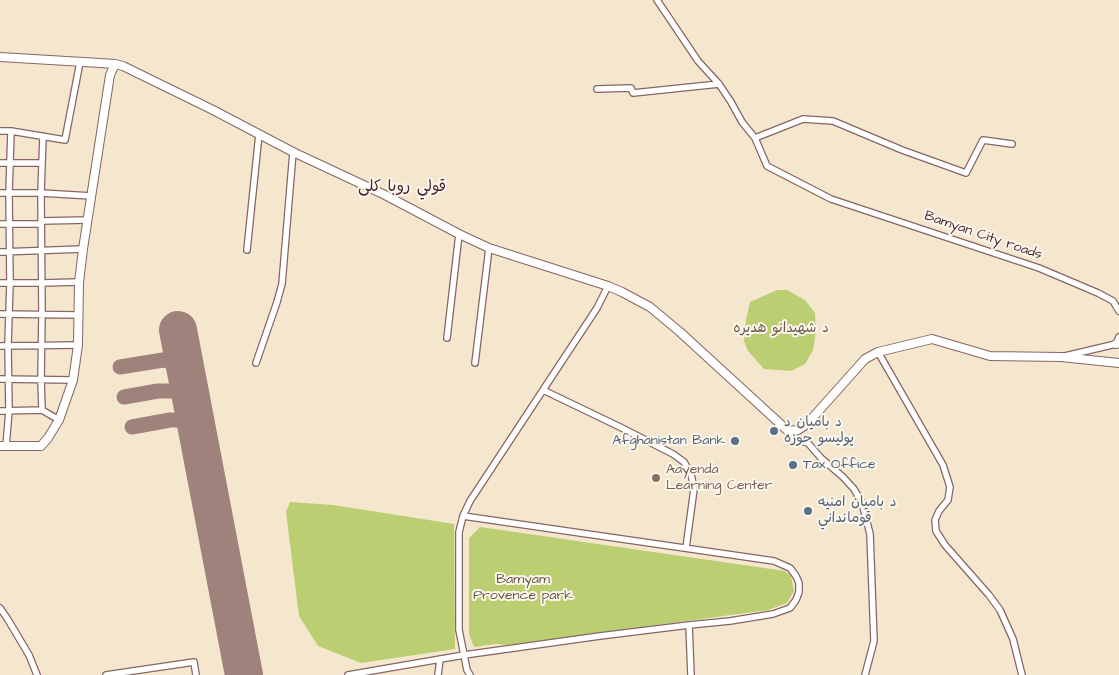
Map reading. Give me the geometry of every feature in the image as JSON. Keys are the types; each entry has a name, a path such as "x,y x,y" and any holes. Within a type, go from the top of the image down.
{"street":[{"name":"Bamyan City roads","path":"657,0 698,61 719,84 742,122 755,138 767,166 831,199 1039,268 1098,293 1113,301 1119,310"},
{"path":"0,57 123,66 489,248 608,286 636,298 650,307 788,431 789,435 794,439 808,443 854,489 862,503 870,534 874,642 865,675"},
{"path":"0,131 11,131 65,140 80,62"},
{"path":"11,131 9,193 9,411 3,446 41,446 59,420 73,380 78,345 78,315 83,249 110,75 115,64"},
{"path":"597,89 631,88 633,93 719,84"},
{"path":"755,138 803,119 833,121 902,150 966,173 982,140 1012,144"},
{"path":"247,250 258,134"},
{"path":"42,410 41,193 43,136"},
{"path":"256,363 282,284 293,152"},
{"path":"0,163 42,164"},
{"path":"0,193 92,196"},
{"path":"0,224 88,220"},
{"path":"447,338 459,234"},
{"path":"475,364 489,248"},
{"path":"0,252 42,252 83,249"},
{"path":"0,282 80,282"},
{"path":"470,675 467,670 459,630 459,532 463,516 470,501 597,308 608,286"},
{"path":"0,314 78,315"},
{"path":"788,431 798,430 807,424 865,359 878,352 932,340 990,356 1061,357 1119,363"},
{"path":"1061,357 1118,342"},
{"path":"0,346 78,345"},
{"path":"878,352 943,465 950,487 948,500 934,520 936,531 1000,610 1013,639 1022,675"},
{"path":"0,379 73,380"},
{"path":"543,390 620,426 673,454 684,462 691,474 694,490 686,548"},
{"path":"0,411 42,410 59,420"},
{"path":"348,675 464,655 774,614 790,608 800,592 799,583 790,568 774,561 463,516"},
{"path":"0,608 29,655 37,675"},
{"path":"689,625 691,675"},
{"path":"438,675 440,659"},
{"path":"106,675 194,662 196,675"}],"green space":[{"name":"د شهیدانو هدیره","path":"777,290 787,290 805,300 815,313 816,331 813,350 805,364 791,371 764,369 748,351 744,341 750,302"},
{"path":"290,502 333,505 454,524 455,649 361,663 318,646 299,616 286,512"},
{"name":"Bamyam Provence park","path":"480,527 785,571 791,576 794,591 787,603 768,610 508,645 496,644 474,647 469,634 469,538"}],"taxiway":[{"path":"120,367 163,360 174,362 187,378"},
{"path":"124,397 158,391 176,391 186,397 193,406"},
{"path":"132,427 179,420 191,426 199,436"}],"runway":[{"path":"178,330 244,675"}],"place":[{"name":"د بامیان د پولیسو حوزه","path":"774,431"},
{"name":"Afghanistan Bank","path":"735,441"},
{"name":"Tax Office","path":"793,465"},
{"name":"Aayenda Learning Center","path":"656,478"},
{"name":"د بامیان امنیه قومانداني","path":"808,511"}],"district":[{"name":"قولي روبا کلی","path":"402,188"}]}
